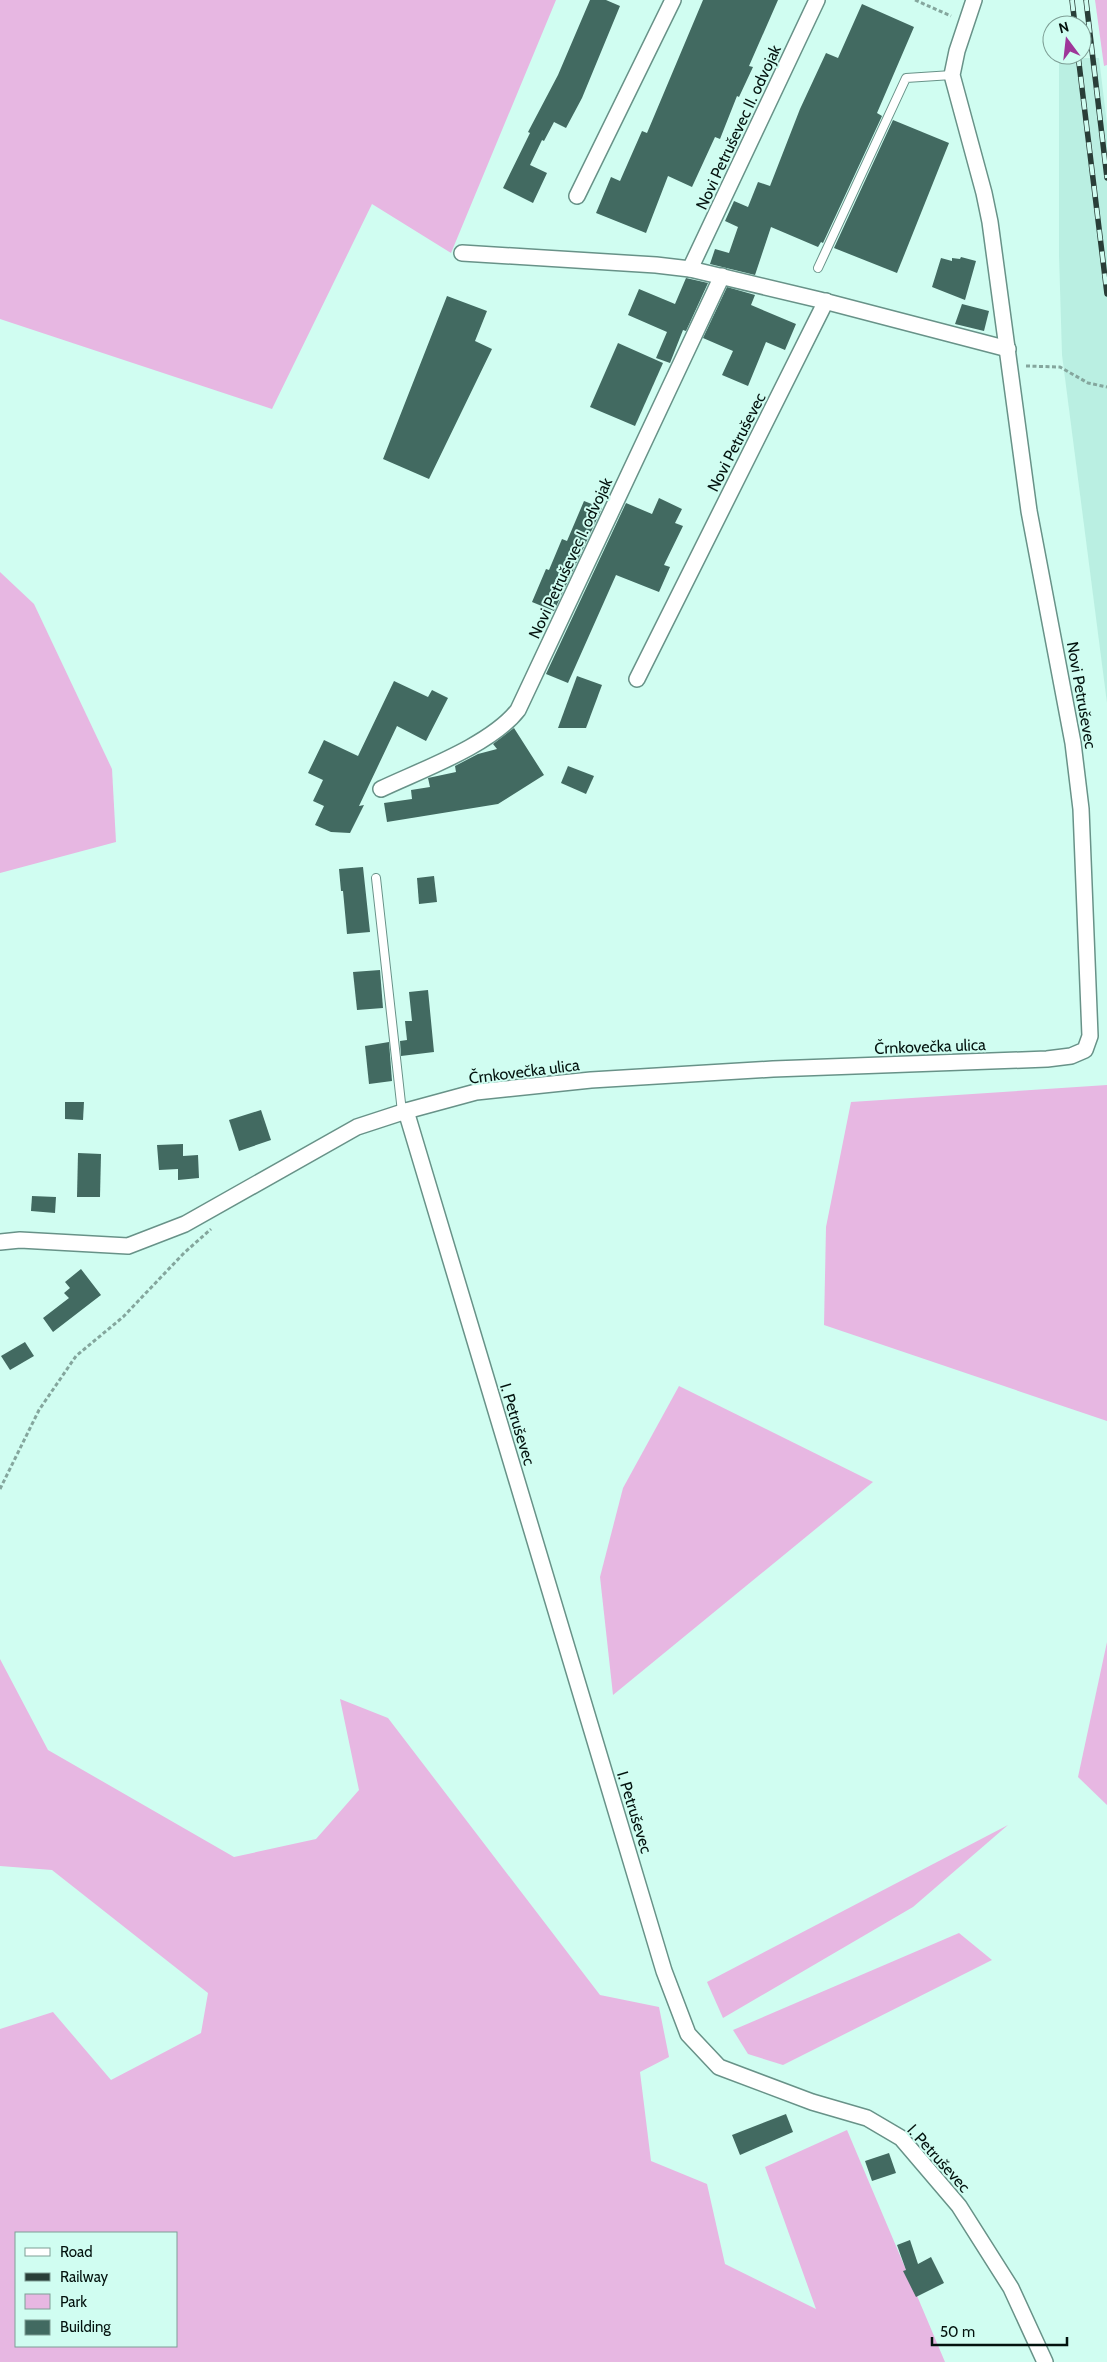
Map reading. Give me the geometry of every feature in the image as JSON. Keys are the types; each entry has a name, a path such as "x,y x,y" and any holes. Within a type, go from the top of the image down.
{"street":[{"path":"576,196 673,0"},
{"name":"Novi Petruševec II. odvojak","path":"690,269 817,0"},
{"path":"952,76 974,0"},
{"name":"Novi Petruševec","path":"952,76 984,193 1008,349 1029,511 1074,743 1081,810 1090,1036 1085,1050"},
{"path":"462,253 656,265 690,269 826,301 1008,349"},
{"name":"Novi Petruševec I. odvojak","path":"381,789 487,737 509,722 518,710 722,276"},
{"name":"Novi Petruševec","path":"637,679 826,301"},
{"name":"Črnkovečka ulica","path":"0,1242 20,1240 128,1246 185,1224 357,1127 476,1092 590,1080 773,1070 1047,1059 1071,1056 1085,1050"},
{"name":"I. Petruševec","path":"404,1112 664,1971 688,2034 719,2067 812,2102 867,2118 901,2138 959,2206 1011,2288 1044,2362"}],"lane":[{"path":"818,268 906,78 952,76"},
{"path":"376,878 404,1112"}],"path":[{"path":"915,0 966,23"},
{"path":"1010,365 1060,367 1088,383 1107,387"},
{"path":"0,1489 39,1410 76,1356 123,1317 184,1253 214,1228"}],"shaded area":[{"path":"1092,58 1099,58 1107,124 1107,703 1062,355 1059,255 1059,65 1092,65"}],"green space":[{"path":"0,0 556,0 451,253 372,204 272,409 0,319"},
{"path":"1095,0 1107,0 1107,65 1104,66"},
{"path":"0,572 34,604 112,769 116,842 0,873"},
{"path":"1107,1085 1107,1421 824,1325 826,1227 851,1102"},
{"path":"679,1386 873,1482 613,1695 600,1577 623,1488"},
{"path":"1107,1642 1107,1805 1078,1777"},
{"path":"0,1659 48,1750 234,1857 316,1839 359,1790 340,1699 388,1718 600,1995 659,2007 669,2057 640,2072 651,2161 707,2184 725,2264 816,2309 765,2167 847,2130 945,2362 0,2362 0,2029 53,2012 111,2080 201,2033 208,1993 52,1870 0,1866"},
{"path":"1008,1825 913,1907 723,2018 707,1982"},
{"path":"959,1933 992,1960 783,2065 748,2054 733,2030"}],"building":[{"path":"590,0 606,0 620,6 582,98 566,128 554,122 544,141 542,140 530,165 547,173 533,203 503,188 530,133 528,132 558,75"},
{"path":"703,0 778,0 749,66 753,67 739,97 737,96 720,139 715,137 692,187 668,176 646,233 596,213 611,177 620,181 642,131 647,133"},
{"path":"862,4 914,27 877,113 882,116 823,243 821,242 818,247 771,227 755,275 710,264 715,249 729,253 738,227 725,221 734,201 748,207 758,182 770,186 800,109 826,53 838,58"},
{"path":"893,120 949,143 897,273 834,248"},
{"path":"961,257 976,261 965,300 932,287 941,258 952,261 952,258 960,259"},
{"path":"686,278 708,283 686,331 683,330 670,363 656,358 667,332 628,315 639,289 675,304"},
{"path":"727,287 755,295 751,305 796,324 785,350 766,342 748,386 722,375 733,351 703,338"},
{"path":"447,296 487,311 475,341 492,349 429,479 383,459"},
{"path":"962,304 989,311 984,331 955,324"},
{"path":"618,343 663,363 635,426 590,407"},
{"path":"659,498 682,509 675,523 683,526 664,565 670,567 659,592 616,575 568,683 546,674 626,503 652,514"},
{"path":"584,501 602,508 554,611 532,602 546,569 549,570 562,539 567,541"},
{"path":"577,676 602,685 586,728 558,728"},
{"path":"394,681 428,697 432,690 448,698 426,741 397,726 359,806 364,805 350,833 331,832 315,825 324,806 313,801 323,780 308,773 324,740 358,756"},
{"path":"514,728 544,775 498,804 387,822 384,803 412,799 411,790 430,787 428,778 456,772 455,766 478,754 497,749 493,744"},
{"path":"568,766 594,776 586,794 561,783"},
{"path":"363,867 370,932 347,934 339,869"},
{"path":"434,876 437,902 419,904 417,878"},
{"path":"380,970 383,1008 357,1010 353,972"},
{"path":"428,990 434,1052 401,1056 400,1041 407,1040 405,1021 412,1021 409,992"},
{"path":"389,1042 392,1081 369,1084 365,1046"},
{"path":"65,1102 84,1102 83,1120 65,1119"},
{"path":"261,1110 271,1140 239,1151 229,1120"},
{"path":"183,1144 183,1156 198,1155 199,1178 178,1180 178,1169 159,1170 157,1145"},
{"path":"78,1153 101,1154 100,1197 77,1197"},
{"path":"32,1196 56,1197 55,1213 31,1211"},
{"path":"81,1269 101,1295 53,1332 43,1318 69,1298 64,1293 70,1288 65,1282"},
{"path":"25,1342 34,1356 10,1370 1,1356"},
{"path":"786,2114 793,2132 740,2155 732,2135"},
{"path":"889,2153 896,2173 872,2181 865,2161"},
{"path":"910,2240 918,2264 931,2257 944,2283 916,2297 903,2271 906,2270 897,2245"}],"railway":[{"path":"1072,0 1074,15"},
{"path":"1086,0 1107,178"},
{"path":"1079,65 1107,294"}]}
